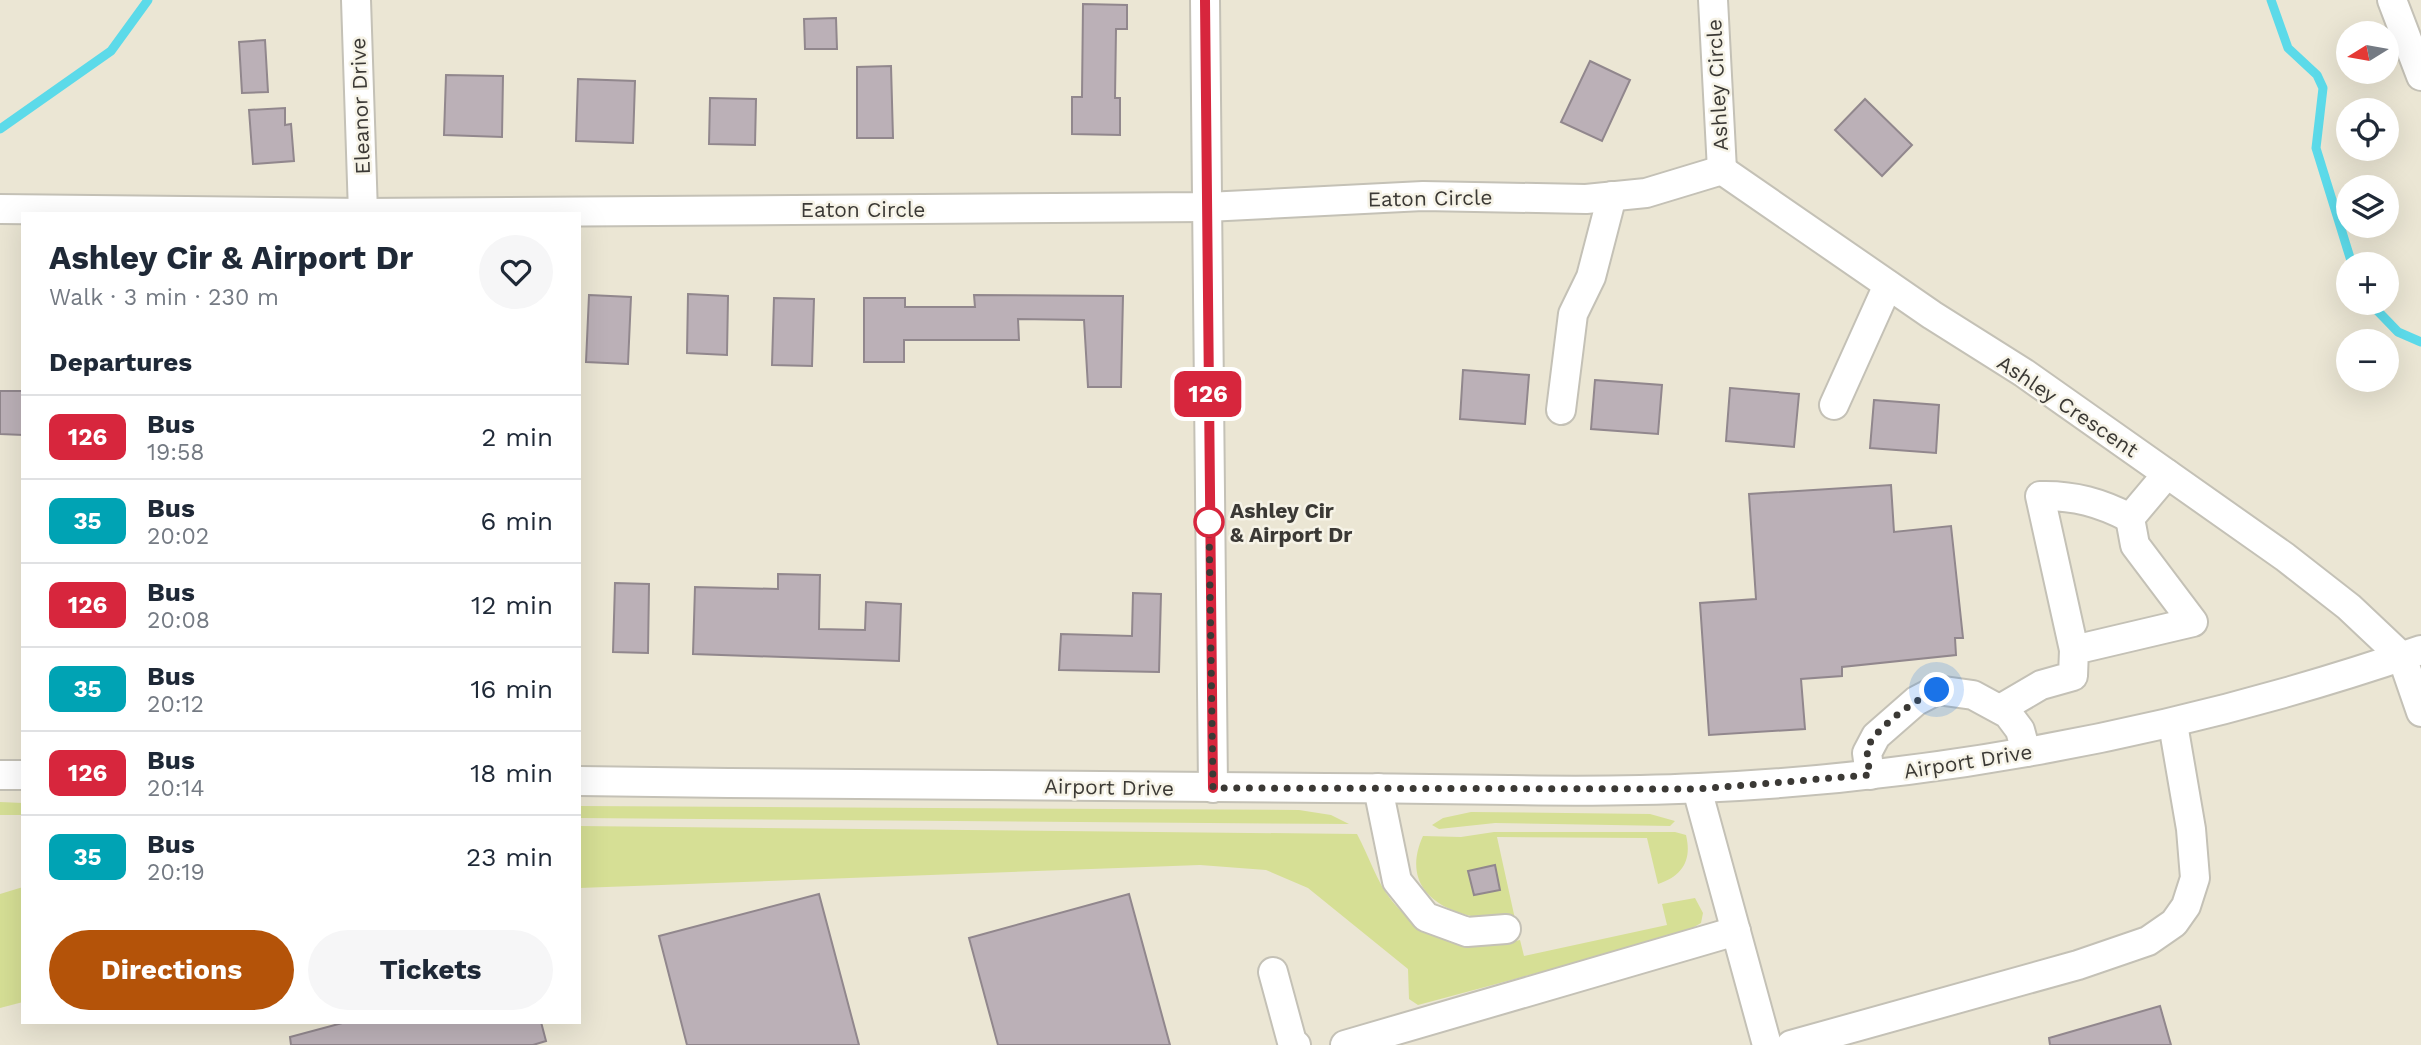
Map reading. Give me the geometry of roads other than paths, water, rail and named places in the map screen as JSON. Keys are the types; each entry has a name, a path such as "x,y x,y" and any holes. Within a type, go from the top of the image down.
{"street":[{"name":"Eleanor Drive","path":"356,0 363,212"},
{"path":"1205,0 1213,788"},
{"name":"Ashley Circle","path":"1713,0 1722,170"},
{"path":"2392,0 2421,76"},
{"name":"Eaton Circle","path":"504,212 1207,207 1423,196 1586,199 1646,193 1722,170"},
{"name":"Ashley Crescent","path":"1722,170 1888,285 2024,373 2296,565 2412,653"},
{"path":"1561,410 1573,314 1591,277 1612,196"},
{"name":"Eaton Circle","path":"0,209 272,212"},
{"path":"1834,405 1888,285"},
{"path":"2074,650 2193,622 2134,545 2130,518 2167,474"},
{"path":"2000,709 2041,685 2073,676 2074,650 2040,496 2066,495 2088,500 2130,518"},
{"path":"2412,653 2421,712"},
{"name":"Airport Drive","path":"581,781 1213,788 1697,789 1870,775 2026,752 2173,724 2301,690 2412,653"},
{"path":"1870,775 1869,745 1888,724 1928,693 1952,690 1973,695 2000,709 2020,730 2026,752"},
{"path":"1791,1045 2078,965 2140,945 2174,923 2186,906 2195,878 2191,829 2173,724"},
{"path":"0,775 21,775"},
{"path":"1378,788 1397,881 1426,917 1467,932 1506,929"},
{"path":"1697,789 1767,1045"},
{"path":"1345,1045 1736,931"},
{"path":"1273,972 1292,1042 1296,1045"}],"waterway":[{"path":"0,129 111,51 148,0"},
{"path":"2271,0 2288,48 2317,75 2323,88 2316,148 2348,252"},
{"path":"2382,315 2398,332 2421,342"}],"place":[{"name":"Ashley Cir & Airport Dr","path":"1209,522"}]}
